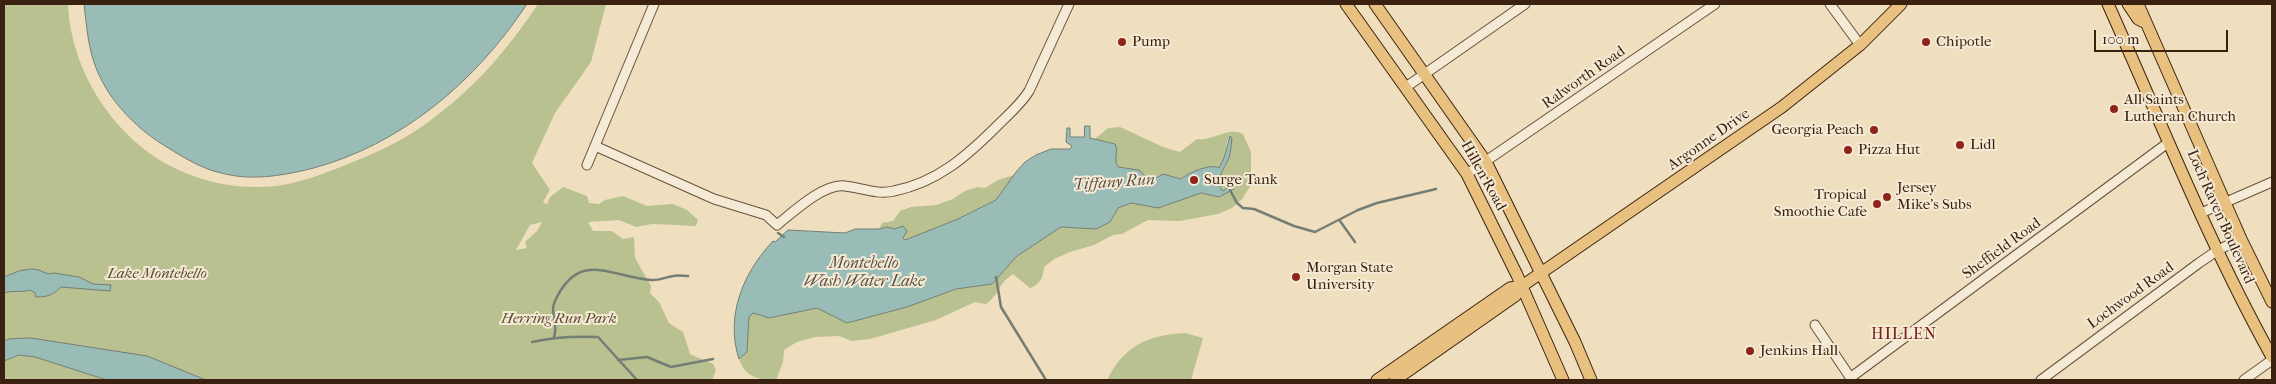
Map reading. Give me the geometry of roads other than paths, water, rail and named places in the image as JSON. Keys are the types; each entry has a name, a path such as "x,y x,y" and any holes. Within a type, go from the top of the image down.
{"main road":[{"name":"Hillen Road","path":"1346,4 1453,151 1467,174 1522,286 1563,380"},
{"name":"Hillen Road","path":"1375,4 1486,162 1575,342 1591,380"},
{"name":"Argonne Drive","path":"1395,380 1515,296 1522,286 1757,126 1816,82 1860,45 1902,4"},
{"name":"Loch Raven Boulevard","path":"2108,4 2218,250 2252,322 2272,358"},
{"path":"2128,4 2138,19 2146,22"},
{"name":"Loch Raven Boulevard","path":"2138,4 2241,240 2272,302"},
{"name":"Argonne Drive","path":"1377,380 1510,288 1522,286"}],"street":[{"path":"587,165 654,4"},
{"path":"595,146 714,199 766,215 778,225 817,195 831,187 845,186 881,192 903,189 934,178 955,165 1019,104 1028,91 1069,4"},
{"path":"1406,88 1525,4"},
{"name":"Ralworth Road","path":"1467,174 1715,4"},
{"path":"1830,4 1860,45"},
{"name":"Sheffield Road","path":"1851,379 2170,142"},
{"path":"2201,213 2272,182"},
{"name":"Lochwood Road","path":"2041,380 2162,289 2218,250 2241,240"},
{"path":"1815,325 1851,379"},
{"path":"2244,380 2272,358"}],"water":[{"path":"84,4 527,4 485,59 460,84 406,127 376,144 344,158 310,169 277,175 243,177 214,171 201,166 157,141 132,120 111,96 102,82 88,40"},
{"name":"Montebello Wash Water Lake","path":"1085,126 1090,126 1090,138 1115,144 1118,167 1139,170 1146,177 1158,177 1163,174 1181,179 1200,169 1219,168 1230,136 1232,138 1230,155 1219,183 1223,191 1231,185 1234,189 1219,197 1201,193 1158,208 1131,203 1118,208 1110,222 1096,229 1061,227 1017,256 992,284 956,289 907,307 847,323 817,308 769,318 753,313 749,317 747,352 739,359 734,327 739,296 745,281 762,253 773,241 775,242 788,230 845,233 855,229 887,227 895,229 903,226 907,231 903,238 905,240 958,219 996,200 1025,162 1051,149 1070,149 1072,146 1066,142 1067,128 1070,128 1070,137 1084,137"},
{"path":"32,269 48,274 54,273 79,277 93,284 111,285 110,291 61,287 53,294 44,297 36,297 35,293 30,290 4,293 4,277 19,271"},
{"path":"31,338 147,356 206,380 107,380 35,357 19,355 4,361 4,341"}],"waterway":[{"name":"Tiffany Run","path":"1230,190 1237,203 1243,208 1254,209 1294,226 1315,232 1358,210 1377,203 1436,189"},
{"path":"1340,221 1355,242"},
{"name":"Tiffany Run","path":"778,233 784,237"},
{"name":"Tiffany Run","path":"554,337 553,305 564,285 574,275 585,271 597,270 651,280 688,276"},
{"path":"996,277 1001,307 1046,380"},
{"name":"Tiffany Run","path":"532,342 565,337 598,337 637,380"},
{"name":"Tiffany Run","path":"618,360 647,357 671,367 713,359"}],"place":[{"name":"Pump","path":"1122,42"},
{"name":"Chipotle","path":"1926,42"},
{"name":"All Saints Lutheran Church","path":"2114,109"},
{"name":"Georgia Peach","path":"1874,130"},
{"name":"Lidl","path":"1960,145"},
{"name":"Pizza Hut","path":"1848,150"},
{"name":"Surge Tank","path":"1194,180"},
{"name":"Jersey Mike's Subs","path":"1887,197"},
{"name":"Tropical Smoothie Cafe","path":"1877,204"},
{"name":"Morgan State University","path":"1296,277"},
{"name":"Jenkins Hall","path":"1750,351"}],"district":[{"name":"HILLEN","path":"1904,335"}],"park label":[{"name":"Lake Montebello","path":"157,274"},
{"name":"Herring Run Park","path":"559,319"}]}
